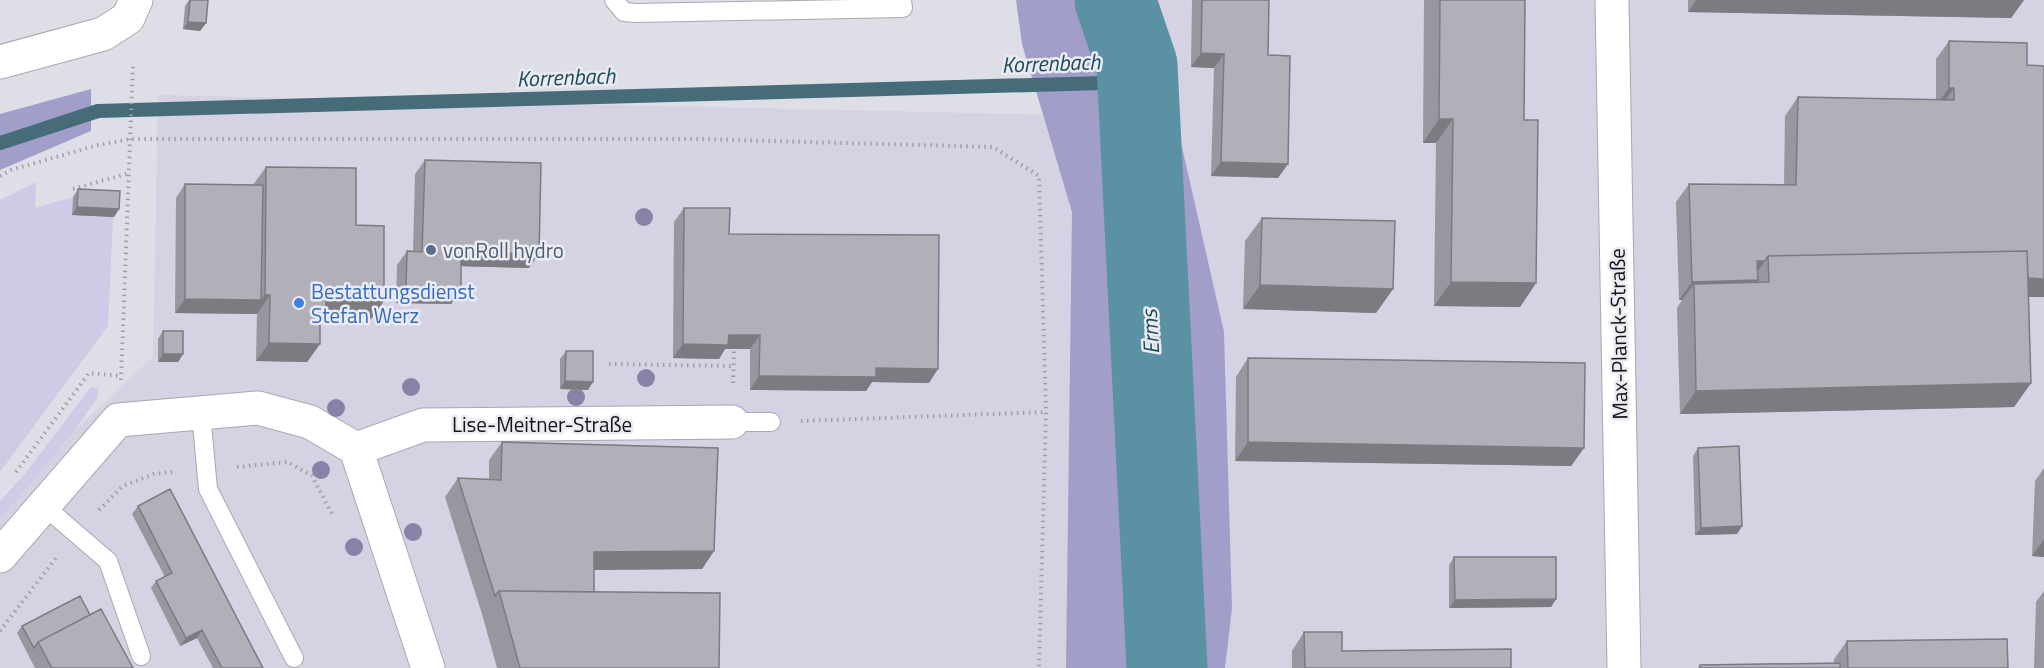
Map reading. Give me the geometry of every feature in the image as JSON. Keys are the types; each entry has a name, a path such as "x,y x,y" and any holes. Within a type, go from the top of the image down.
{"street":[{"path":"0,62 103,34 128,18 136,0"},
{"name":"Max-Planck-Straße","path":"1612,0 1624,668"},
{"path":"0,556 118,420 258,408 310,422 356,449 428,668"},
{"name":"Lise-Meitner-Straße","path":"356,449 423,425 732,422"}],"lane":[{"path":"614,0 624,12 636,13 903,8 902,0"},
{"path":"201,413 208,489 294,658"},
{"path":"732,422 771,422"},
{"path":"44,506 108,561 141,656"}],"path":[{"path":"13,476 89,374 121,376 133,64"},
{"path":"0,176 11,170 98,145 131,139 697,139 993,147 1039,176 1046,412 1039,668"},
{"path":"73,189 130,173"},
{"path":"609,364 733,366"},
{"path":"771,422 1046,412"}],"shaded area":[{"path":"1016,0 1146,0 1155,28 1224,332 1232,608 1225,668 1066,668 1072,212 1022,44"},
{"path":"1126,0 2044,0 2044,668 0,668 0,517 18,499 74,431 153,357 158,95 1158,117"},
{"path":"91,89 91,131 0,170 0,114"},
{"path":"36,182 35,208 73,197 114,199 108,326 0,472 0,200"},
{"path":"91,387 98,388 98,397 74,431 18,499 0,517 0,501 24,475"}],"building":[{"path":"190,0 208,0 206,23 188,22"},
{"path":"1202,0 1269,0 1268,55 1290,56 1288,164 1221,162 1224,54 1201,53"},
{"path":"1440,0 1525,0 1524,120 1538,120 1536,283 1451,282 1453,119 1439,119"},
{"path":"1949,41 2027,43 2027,65 2044,66 2044,279 2028,278 2027,251 1768,256 1765,261 1757,261 1758,280 1692,282 1689,184 1796,185 1798,97 1954,100 1954,88 1949,88"},
{"path":"425,160 541,163 539,254 461,252 461,290 406,289 407,251 422,252"},
{"path":"266,167 356,168 356,225 384,226 384,301 326,301 326,309 320,310 320,344 269,343 270,295 265,295"},
{"path":"185,184 263,185 261,300 185,299"},
{"path":"78,189 120,191 119,209 77,207"},
{"path":"684,208 730,208 729,234 939,235 938,369 876,368 876,377 759,376 760,335 729,335 728,345 683,344"},
{"path":"1262,218 1395,221 1393,289 1260,285"},
{"path":"2027,251 2031,383 1696,391 1694,284 1769,282 1768,256"},
{"path":"163,331 183,331 183,354 163,354"},
{"path":"566,351 593,351 593,382 565,381"},
{"path":"1248,358 1585,363 1584,448 1248,442"},
{"path":"502,442 718,448 714,551 594,552 594,592 499,591 495,596 458,478 501,480"},
{"path":"1739,446 1742,526 1701,528 1698,448"},
{"path":"170,489 263,668 222,668 202,630 186,638 156,581 172,573 138,506"},
{"path":"1454,557 1556,557 1556,599 1455,600"},
{"path":"499,591 720,593 719,668 520,668"},
{"path":"80,596 90,615 38,642 34,648 22,626"},
{"path":"101,609 133,668 52,668 38,642"},
{"path":"1304,632 1342,632 1342,651 1511,649 1511,668 1305,668"},
{"path":"2007,639 2008,668 1848,668 1847,641"},
{"path":"1840,663 1840,668 1700,668 1700,665"}],"waterway":[{"name":"Erms","path":"1115,0 1137,65 1167,668"},
{"name":"Korrenbach","path":"0,143 98,111 1138,82"}],"place":[{"name":"vonRoll hydro","path":"431,250"},
{"name":"Bestattungsdienst Stefan Werz","path":"299,303"}]}
